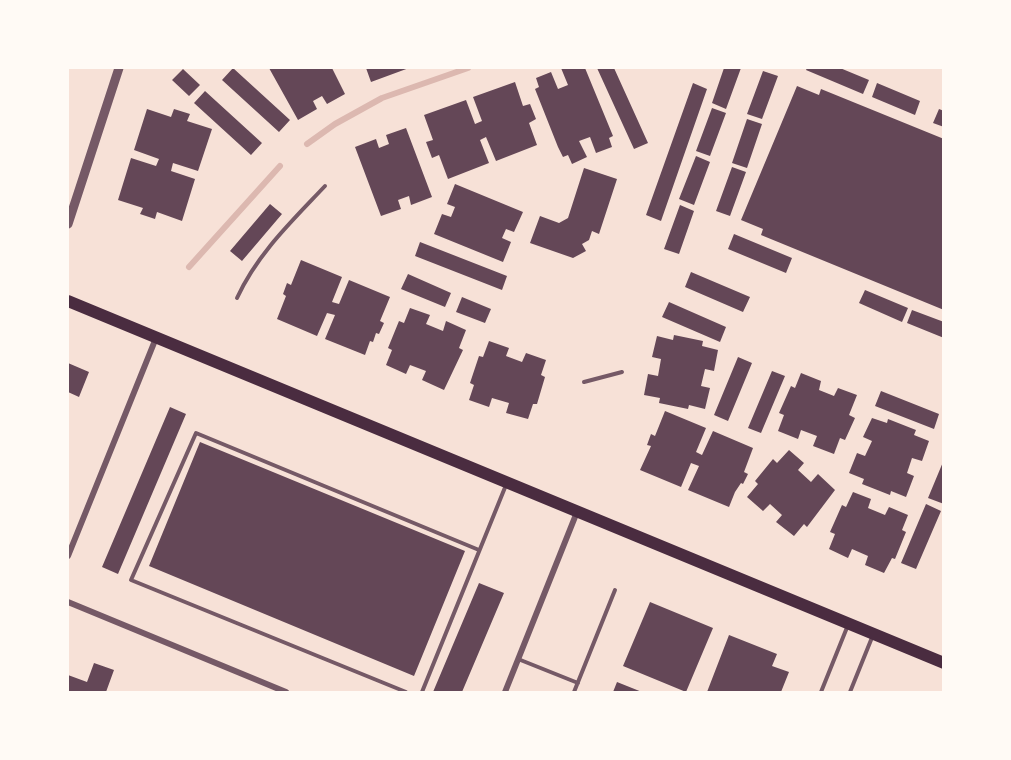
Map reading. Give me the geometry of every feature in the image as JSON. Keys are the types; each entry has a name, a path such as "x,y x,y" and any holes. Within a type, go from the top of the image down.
{"main road":[{"path":"68,301 944,663"}],"street":[{"path":"68,224 119,68"},
{"path":"68,556 156,338"},
{"path":"505,693 578,512"},
{"path":"68,602 286,693"},
{"path":"262,693 266,684"}],"lane":[{"path":"237,298 246,277 264,252 325,186"},
{"path":"584,382 622,372"},
{"path":"406,693 132,580 196,433 479,550"},
{"path":"422,693 506,483"},
{"path":"574,693 615,590"},
{"path":"821,693 848,624"},
{"path":"850,693 873,634"},
{"path":"518,659 578,683"}],"building":[{"path":"233,68 290,120 279,132 222,80"},
{"path":"269,68 332,68 345,94 327,104 322,96 313,101 317,109 298,120"},
{"path":"366,68 409,68 371,82"},
{"path":"561,68 585,68 613,136 609,138 612,147 596,153 590,137 579,141 587,157 572,164 568,155 563,157 558,147 535,89 539,87 536,78 551,72 558,89 568,85"},
{"path":"597,68 614,68 648,143 634,149"},
{"path":"724,68 741,68 726,109 712,103"},
{"path":"807,68 840,68 869,80 863,94 806,70"},
{"path":"183,69 200,85 189,96 172,80"},
{"path":"763,71 778,76 762,119 747,114"},
{"path":"515,82 523,106 530,104 536,119 529,123 537,145 496,161 486,137 480,140 489,163 448,179 439,155 432,158 426,142 433,140 424,115 466,100 475,124 482,121 473,97"},
{"path":"693,83 707,89 661,221 646,215"},
{"path":"877,83 920,101 915,115 872,97"},
{"path":"797,86 819,95 821,89 944,139 944,310 761,235 763,229 741,220"},
{"path":"205,91 262,143 251,155 194,103"},
{"path":"712,108 726,113 710,156 696,151"},
{"path":"147,109 171,117 174,109 190,114 187,121 212,129 198,171 173,163 171,171 195,179 182,221 157,212 155,219 140,214 143,208 118,200 131,158 156,166 159,159 134,150"},
{"path":"939,109 944,111 944,127 933,123"},
{"path":"747,119 762,124 747,168 732,163"},
{"path":"406,128 432,197 411,205 409,196 398,200 401,209 381,216 355,147 376,139 379,148 389,144 386,135"},
{"path":"696,156 710,162 694,205 679,199"},
{"path":"732,167 746,172 730,216 716,211"},
{"path":"584,168 617,179 599,234 592,231 589,240 582,244 586,251 573,258 530,243 540,216 559,223 568,218"},
{"path":"455,184 523,212 514,232 506,229 502,238 511,242 503,262 434,234 442,214 451,217 455,207 447,204"},
{"path":"270,204 282,214 242,261 230,251"},
{"path":"680,205 694,211 679,254 664,249"},
{"path":"734,234 792,258 786,273 728,249"},
{"path":"420,242 507,276 502,290 415,256"},
{"path":"301,260 342,277 332,302 339,304 349,280 390,297 380,321 384,323 379,334 376,333 373,342 370,341 365,355 325,339 335,315 327,313 317,336 277,319 286,296 283,294 287,283 291,285"},
{"path":"691,272 750,297 743,312 685,287"},
{"path":"408,274 451,293 445,307 401,289"},
{"path":"865,290 908,308 902,322 859,303"},
{"path":"462,297 491,309 485,323 456,312"},
{"path":"669,302 726,327 720,342 662,317"},
{"path":"410,308 430,315 426,324 443,331 446,321 466,330 459,348 463,350 444,390 422,380 426,371 410,365 406,374 386,365 392,350 388,348 399,321 404,323"},
{"path":"912,310 944,322 944,338 907,323"},
{"path":"674,335 703,341 702,346 718,350 714,371 705,369 701,386 710,388 705,409 689,405 688,409 659,403 660,398 644,395 648,374 658,376 661,359 652,357 657,336 673,340"},
{"path":"489,341 509,348 506,356 522,362 526,353 546,360 541,375 545,377 537,404 533,404 528,419 506,413 509,403 492,398 489,407 469,400 474,385 470,383 479,356 483,357"},
{"path":"738,357 752,363 728,421 714,415"},
{"path":"68,363 89,372 79,397 68,392"},
{"path":"772,371 785,376 761,433 748,428"},
{"path":"801,373 821,381 819,390 834,396 838,388 857,395 849,415 855,418 845,440 840,438 834,454 813,446 817,436 801,430 798,439 778,431 784,415 779,413 791,386 795,388"},
{"path":"881,391 939,414 934,429 875,406"},
{"path":"170,407 186,414 118,574 102,567"},
{"path":"665,411 706,428 696,452 702,455 713,431 753,448 744,472 748,474 743,484 741,483 735,492 729,507 688,490 699,466 691,463 681,487 640,470 651,446 647,445 651,434 655,436"},
{"path":"872,418 887,423 888,419 916,430 914,435 929,441 922,461 912,458 907,473 914,476 906,497 891,491 890,495 862,484 864,479 849,473 857,453 865,456 872,441 863,437"},
{"path":"200,442 465,551 414,676 149,566"},
{"path":"789,450 804,463 798,470 811,482 818,474 835,490 807,527 804,524 794,536 776,522 782,515 770,504 763,511 747,497 758,484 755,481 773,459 777,463"},
{"path":"944,462 944,504 928,498"},
{"path":"853,492 871,499 868,508 885,515 889,507 908,515 902,530 906,532 895,559 892,558 884,573 865,565 868,556 852,549 848,558 829,549 835,534 830,532 842,505 846,507"},
{"path":"926,504 941,511 916,569 901,563"},
{"path":"479,583 504,593 462,692 433,692"},
{"path":"650,602 713,628 686,692 623,666"},
{"path":"729,635 777,654 772,666 789,672 781,692 707,692"},
{"path":"94,663 114,670 106,692 68,692 68,675 87,682"},
{"path":"617,682 642,692 613,692"}],"waterway":[{"path":"307,144 335,124 382,98 468,68"},
{"path":"189,267 280,166"}]}
